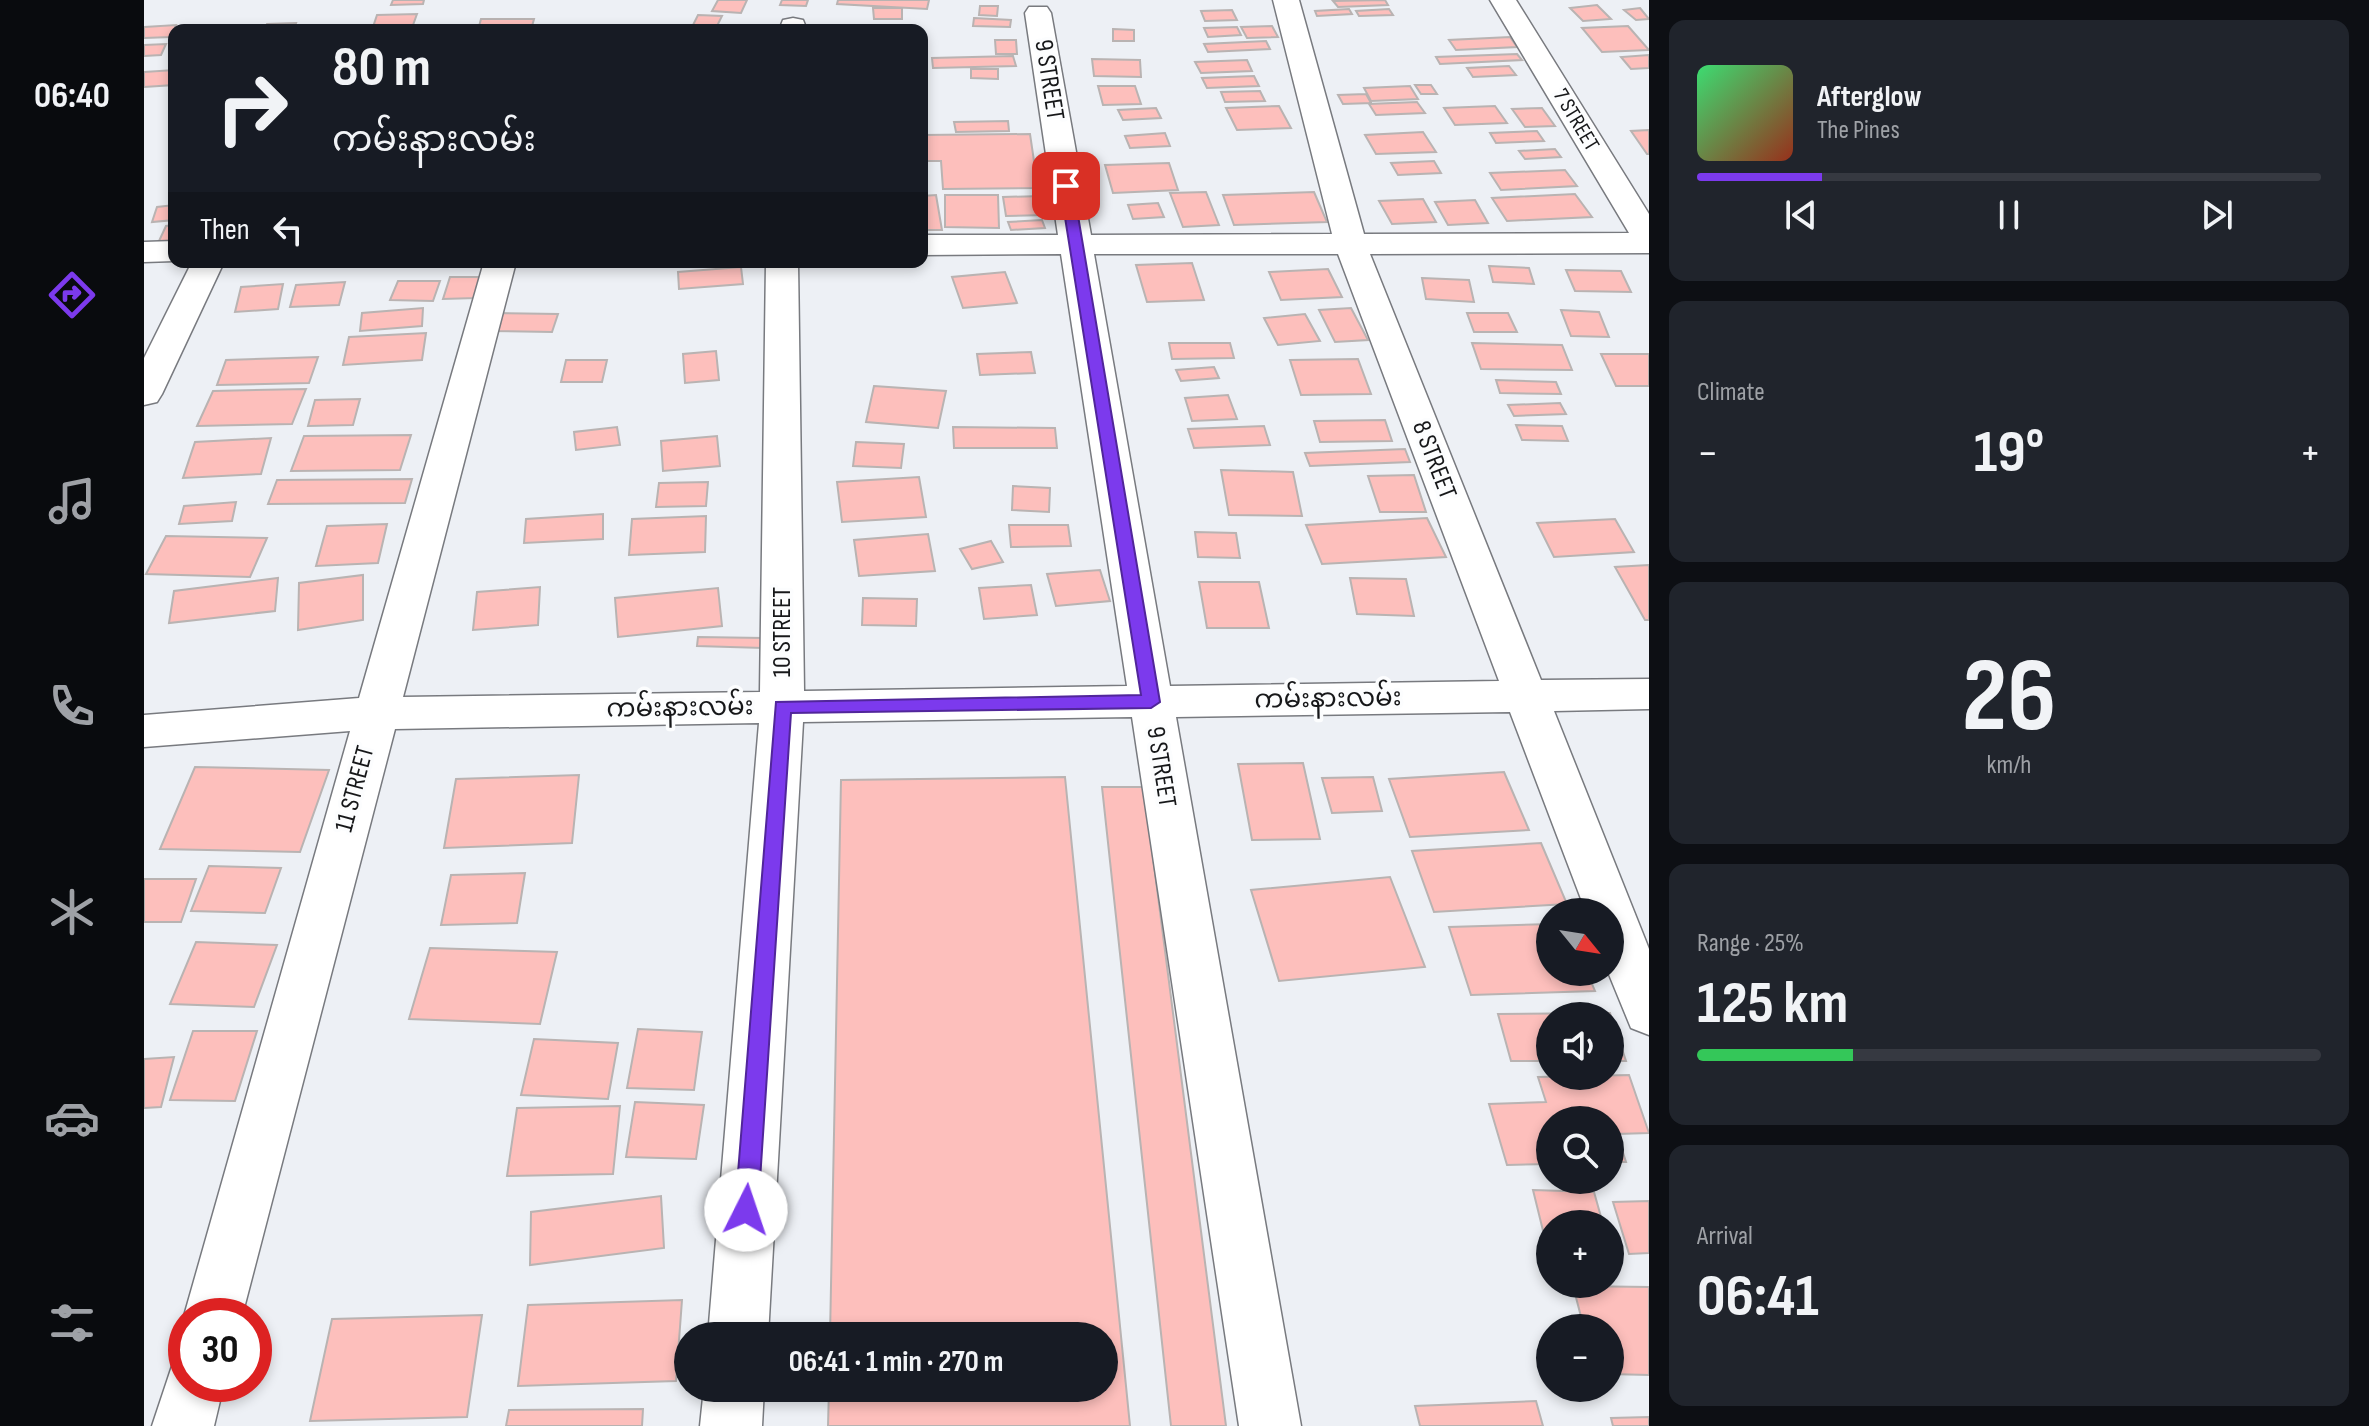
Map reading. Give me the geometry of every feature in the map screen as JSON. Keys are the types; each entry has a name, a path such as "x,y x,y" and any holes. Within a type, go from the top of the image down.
{"street":[{"name":"8 STREET","path":"1286,0 1350,243 1605,898"},
{"name":"7 STREET","path":"1503,0 1649,241"},
{"name":"9 STREET","path":"1038,13 1270,1426"},
{"path":"928,245 1649,241"},
{"path":"144,252 168,251"},
{"path":"144,394 205,268"},
{"name":"11 STREET","path":"218,1298 498,268"},
{"name":"10 STREET","path":"739,1322 782,706 782,268"},
{"name":"ကမ်းနားလမ်း","path":"144,731 376,713 1649,694"},
{"name":"8 STREET","path":"1624,948 1649,1013"},
{"path":"183,1426 189,1402"},
{"path":"731,1426 733,1402"}],"building":[{"path":"393,0 424,0 423,4 391,5"},
{"path":"718,0 747,0 741,13 712,11"},
{"path":"782,0 808,0 806,6 780,5"},
{"path":"838,0 929,0 927,9 837,4"},
{"path":"1385,0 1388,5 1338,7 1333,1"},
{"path":"1597,5 1611,19 1583,21 1570,8"},
{"path":"980,6 998,6 997,16 979,15"},
{"path":"873,8 902,8 902,19 874,19"},
{"path":"1640,8 1649,19 1636,20 1624,10"},
{"path":"1349,9 1352,14 1317,16 1315,11"},
{"path":"1389,9 1393,15 1359,16 1356,11"},
{"path":"1232,10 1237,20 1205,21 1201,11"},
{"path":"417,14 413,24 374,24 377,15"},
{"path":"698,15 722,16 718,24 694,24"},
{"path":"974,18 1011,20 1010,27 973,26"},
{"path":"481,19 534,19 533,24 480,24"},
{"path":"168,26 168,37 144,38 144,27"},
{"path":"1272,26 1278,37 1247,38 1241,27"},
{"path":"1628,26 1649,50 1602,52 1582,28"},
{"path":"1237,27 1241,35 1208,37 1204,28"},
{"path":"1113,29 1134,30 1134,41 1113,41"},
{"path":"1510,37 1517,47 1456,50 1449,40"},
{"path":"995,40 1016,40 1017,54 996,54"},
{"path":"1266,41 1270,49 1208,52 1204,44"},
{"path":"166,44 161,55 144,56 144,45"},
{"path":"1517,54 1522,60 1440,64 1436,57"},
{"path":"1649,55 1649,68 1631,69 1621,57"},
{"path":"1013,56 1016,66 933,68 932,58"},
{"path":"1092,59 1140,60 1141,77 1094,76"},
{"path":"1247,60 1252,71 1201,73 1195,62"},
{"path":"1509,66 1516,75 1473,77 1467,68"},
{"path":"971,69 998,69 998,79 971,78"},
{"path":"168,70 168,85 144,87 144,72"},
{"path":"1254,76 1259,86 1207,88 1202,78"},
{"path":"1415,85 1431,85 1437,94 1421,94"},
{"path":"1098,86 1135,86 1141,104 1103,105"},
{"path":"1410,86 1418,99 1371,101 1364,88"},
{"path":"1260,91 1265,101 1225,102 1221,92"},
{"path":"1366,94 1371,103 1343,104 1338,95"},
{"path":"1417,102 1425,113 1376,115 1369,104"},
{"path":"1279,106 1291,128 1237,130 1226,108"},
{"path":"1495,106 1507,123 1455,125 1444,108"},
{"path":"1156,108 1161,118 1123,120 1118,110"},
{"path":"1542,108 1555,126 1525,127 1512,109"},
{"path":"1008,121 1009,131 956,132 954,122"},
{"path":"1649,130 1649,154 1647,154 1631,131"},
{"path":"1537,131 1544,141 1496,143 1490,133"},
{"path":"1423,132 1436,152 1376,154 1365,135"},
{"path":"1165,133 1170,146 1130,148 1125,136"},
{"path":"1030,134 1038,188 943,189 941,161 928,161 928,135"},
{"path":"1555,149 1561,157 1525,159 1519,151"},
{"path":"1434,161 1441,173 1398,175 1391,163"},
{"path":"1169,163 1178,190 1113,193 1105,165"},
{"path":"1565,170 1577,186 1501,190 1490,173"},
{"path":"1206,192 1219,225 1183,227 1170,193"},
{"path":"1314,192 1327,222 1234,225 1223,195"},
{"path":"1575,194 1592,217 1507,221 1492,198"},
{"path":"936,195 942,230 928,230 928,196"},
{"path":"945,195 998,195 999,228 945,227"},
{"path":"1042,196 1046,215 1006,216 1003,197"},
{"path":"1423,199 1436,222 1392,224 1379,201"},
{"path":"1475,200 1488,223 1448,225 1435,202"},
{"path":"1158,203 1164,217 1133,219 1128,205"},
{"path":"168,206 168,221 152,222 157,207"},
{"path":"1042,220 1045,228 1011,230 1008,222"},
{"path":"166,226 168,241 159,241"},
{"path":"1192,263 1204,300 1147,302 1136,265"},
{"path":"1489,266 1529,268 1534,284 1493,282"},
{"path":"741,268 743,284 679,289 678,272"},
{"path":"1328,269 1342,297 1281,300 1269,272"},
{"path":"1566,270 1621,271 1631,292 1575,291"},
{"path":"1005,272 1017,303 963,308 952,277"},
{"path":"450,277 482,277 476,298 443,299"},
{"path":"1422,278 1469,280 1474,302 1426,299"},
{"path":"398,281 440,281 433,301 390,300"},
{"path":"345,282 339,305 290,307 296,285"},
{"path":"283,284 278,309 235,312 241,287"},
{"path":"423,308 422,326 360,331 362,313"},
{"path":"1351,308 1368,340 1335,342 1319,310"},
{"path":"1561,310 1599,312 1609,337 1571,336"},
{"path":"496,313 558,314 552,332 490,331"},
{"path":"1467,313 1508,313 1517,332 1474,332"},
{"path":"1305,314 1320,341 1278,345 1264,318"},
{"path":"426,333 422,360 343,365 349,337"},
{"path":"1169,343 1230,343 1234,358 1172,359"},
{"path":"1472,343 1562,345 1572,370 1481,369"},
{"path":"716,351 719,380 685,383 683,354"},
{"path":"1031,352 1035,373 980,375 977,354"},
{"path":"1601,354 1649,354 1649,386 1616,386"},
{"path":"318,357 309,383 217,385 226,360"},
{"path":"1358,359 1371,394 1301,395 1290,360"},
{"path":"566,360 607,360 602,382 561,382"},
{"path":"1214,367 1219,378 1181,381 1176,370"},
{"path":"1496,380 1556,382 1561,394 1500,393"},
{"path":"874,386 946,391 938,428 866,422"},
{"path":"306,389 292,424 197,426 213,391"},
{"path":"1228,395 1237,419 1192,421 1185,398"},
{"path":"360,399 353,425 308,426 315,400"},
{"path":"1560,403 1566,414 1514,416 1508,405"},
{"path":"1385,420 1392,441 1320,442 1314,421"},
{"path":"1516,425 1562,426 1568,441 1522,440"},
{"path":"1264,426 1270,445 1194,448 1188,429"},
{"path":"617,427 620,445 576,450 574,432"},
{"path":"953,427 1055,428 1057,448 954,448"},
{"path":"411,435 400,470 291,471 304,436"},
{"path":"717,436 720,466 663,471 661,441"},
{"path":"271,438 261,474 183,478 195,442"},
{"path":"856,442 904,444 901,468 853,466"},
{"path":"1405,449 1410,462 1310,466 1305,453"},
{"path":"1221,470 1293,472 1302,516 1229,515"},
{"path":"1414,475 1426,512 1380,512 1368,476"},
{"path":"919,477 926,517 842,522 837,482"},
{"path":"412,479 405,503 268,504 277,480"},
{"path":"708,482 706,506 656,507 659,483"},
{"path":"1013,486 1050,488 1049,512 1012,510"},
{"path":"236,502 232,521 179,524 184,506"},
{"path":"603,514 603,539 524,543 526,519"},
{"path":"706,516 705,552 629,555 632,519"},
{"path":"1427,518 1446,557 1322,564 1306,525"},
{"path":"1615,519 1634,552 1554,557 1537,523"},
{"path":"387,524 378,563 316,566 327,526"},
{"path":"1009,525 1068,525 1071,546 1011,547"},
{"path":"1195,532 1236,533 1240,558 1198,557"},
{"path":"928,534 935,571 859,576 854,540"},
{"path":"166,536 267,538 250,577 146,574"},
{"path":"991,541 1003,562 972,569 960,549"},
{"path":"1649,565 1649,620 1645,620 1615,567"},
{"path":"1100,570 1110,601 1056,606 1047,574"},
{"path":"363,575 363,620 298,630 299,583"},
{"path":"278,578 275,611 169,623 174,591"},
{"path":"1350,578 1406,579 1414,616 1357,614"},
{"path":"1199,582 1259,582 1269,628 1207,628"},
{"path":"1031,585 1037,615 984,619 979,588"},
{"path":"540,587 538,625 473,630 477,592"},
{"path":"718,588 722,626 618,637 615,598"},
{"path":"863,598 917,599 916,626 862,625"},
{"path":"698,637 764,638 763,648 697,646"},
{"path":"1303,763 1320,839 1252,840 1238,764"},
{"path":"195,767 329,770 300,852 160,849"},
{"path":"1504,772 1529,830 1410,837 1389,779"},
{"path":"579,775 572,843 444,848 456,779"},
{"path":"1065,777 1130,1426 828,1426 829,1402 1118,1402 1118,1322 830,1322 841,780"},
{"path":"1373,777 1382,811 1332,813 1322,778"},
{"path":"1102,787 1144,787 1226,1426 1171,1426"},
{"path":"1541,843 1564,898 1536,898 1536,906 1434,912 1412,851"},
{"path":"209,866 281,868 265,913 191,911"},
{"path":"525,873 517,923 441,925 451,875"},
{"path":"1390,877 1425,967 1279,981 1251,890"},
{"path":"144,879 196,879 181,922 144,922"},
{"path":"1536,924 1536,986 1593,986 1595,991 1471,995 1449,927"},
{"path":"196,942 277,945 254,1007 170,1004"},
{"path":"430,948 557,952 540,1024 409,1019"},
{"path":"1498,1014 1536,1014 1536,1061 1511,1061"},
{"path":"638,1029 702,1032 694,1090 627,1088"},
{"path":"193,1031 257,1031 235,1101 170,1100"},
{"path":"534,1039 618,1043 608,1099 521,1095"},
{"path":"174,1057 161,1107 144,1108 144,1059"},
{"path":"1624,1075 1629,1075 1649,1133 1624,1134 1624,1106 1536,1106 1536,1164 1507,1165 1489,1104 1546,1102 1542,1090 1624,1090"},
{"path":"635,1102 704,1105 696,1159 626,1157"},
{"path":"620,1106 613,1174 507,1176 517,1108"},
{"path":"1533,1190 1536,1194 1595,1194 1599,1210 1538,1210"},
{"path":"661,1196 664,1248 530,1265 531,1212"},
{"path":"1649,1201 1649,1253 1629,1254 1624,1238 1624,1210 1615,1210 1613,1202"},
{"path":"1624,1287 1649,1287 1649,1375 1624,1374 1624,1314 1580,1314 1576,1298 1624,1298"},
{"path":"682,1300 680,1322 674,1322 674,1381 518,1386 528,1305"},
{"path":"482,1315 467,1417 310,1421 332,1319"},
{"path":"1536,1401 1543,1426 1420,1426 1415,1406"},
{"path":"643,1409 642,1426 506,1426 509,1410"},
{"path":"1649,1417 1649,1426 1613,1426 1611,1418"}],"route":[{"path":"746,1210 782,706 1151,702 1066,186"}]}
